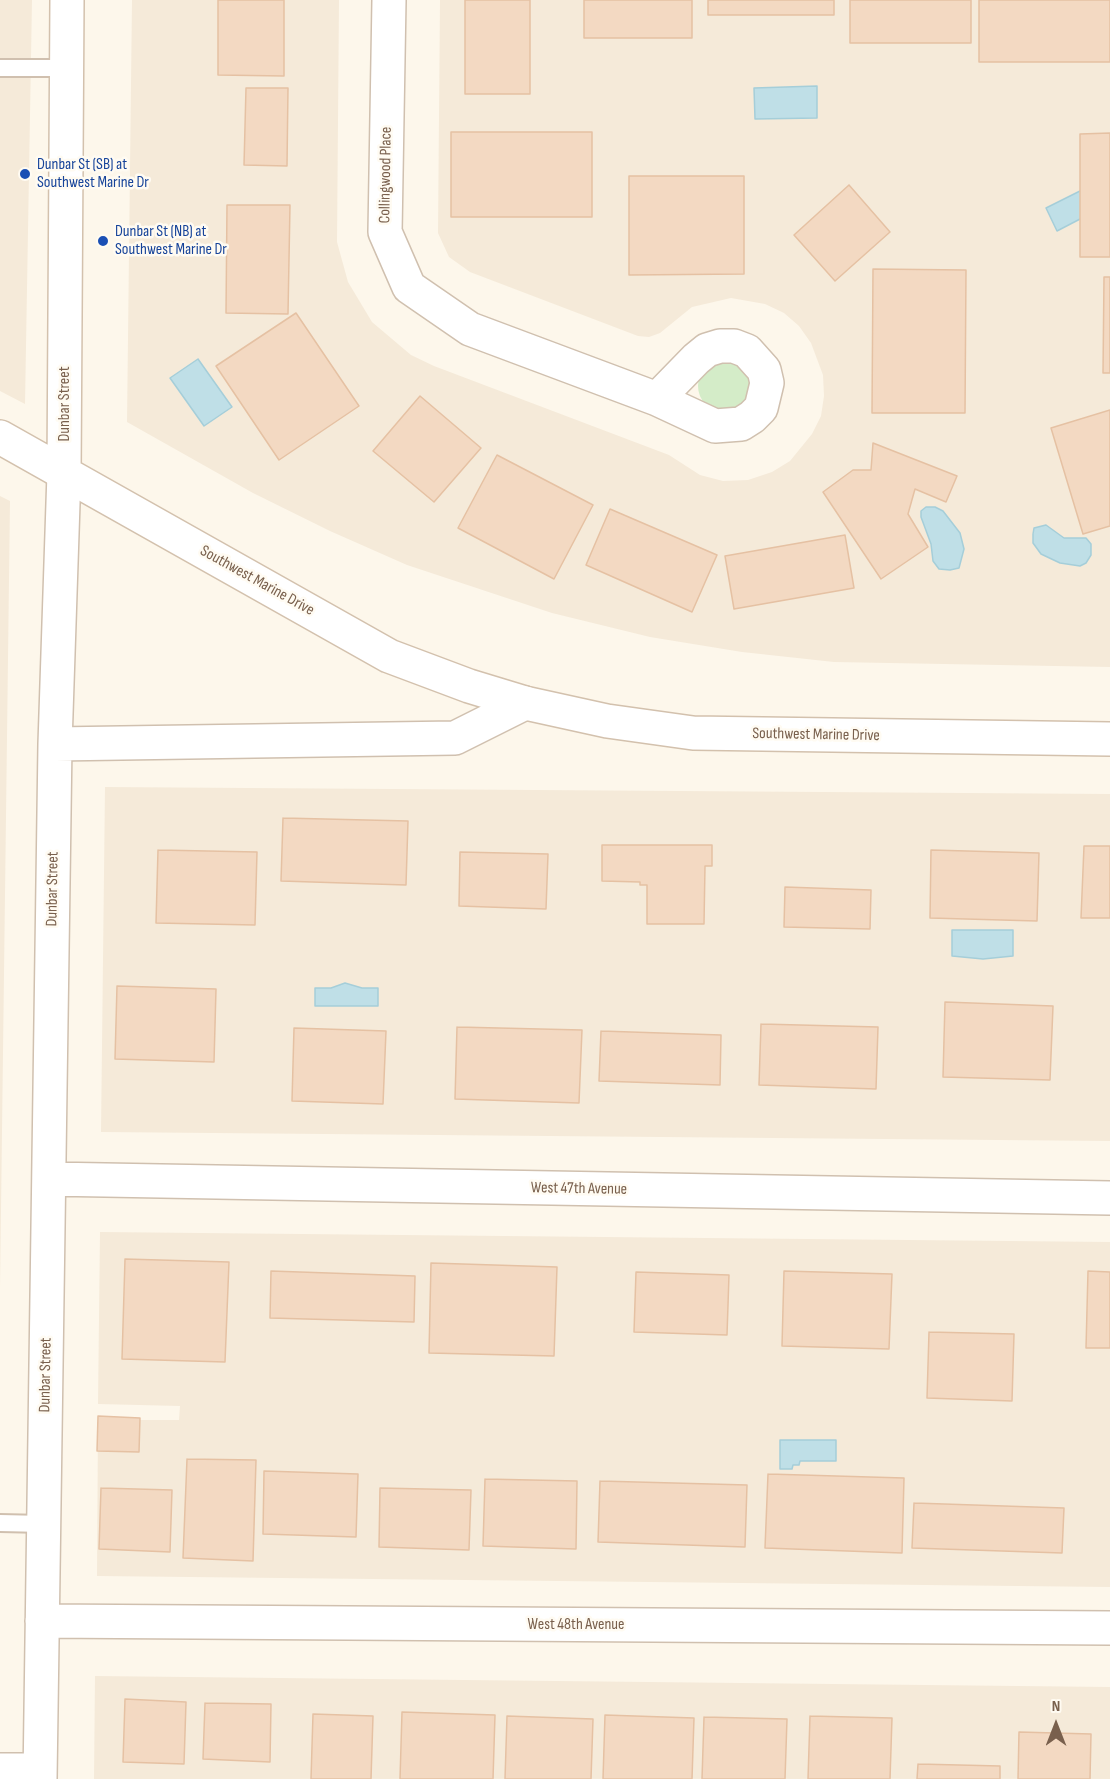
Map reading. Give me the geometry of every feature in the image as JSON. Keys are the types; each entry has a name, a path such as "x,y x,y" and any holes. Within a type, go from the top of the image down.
{"street":[{"name":"Dunbar Street","path":"40,1774 55,744 64,473 68,0"},
{"name":"Collingwood Place","path":"389,0 385,232 409,287 470,329 657,399"},
{"name":"Southwest Marine Drive","path":"0,437 389,656 470,686 525,703 607,721 693,733 1110,739"},
{"path":"55,744 455,738 525,703"},
{"name":"West 47th Avenue","path":"49,1179 1110,1198"},
{"name":"West 48th Avenue","path":"42,1621 1110,1628"},
{"path":"0,1770 40,1774"}],"lane":[{"path":"0,68 67,68"},
{"path":"0,1523 44,1524"}],"shaded area":[{"path":"0,0 32,0 25,404 0,391"},
{"path":"132,0 339,0 337,242 348,282 372,322 411,355 434,366 669,455 700,475 723,481 748,480 772,472 790,461 812,434 821,416 824,396 823,375 811,343 799,326 784,313 765,304 731,298 692,307 660,333 649,337 638,336 470,272 449,257 438,233 440,0 1110,0 1110,667 834,662 742,652 650,637 552,613 407,565 330,531 253,493 127,422"},
{"path":"0,496 10,501 0,1288"},
{"path":"105,787 1110,794 1110,1141 101,1132"},
{"path":"100,1232 1110,1242 1110,1587 97,1576 98,1420 179,1420 180,1406 98,1404"},
{"path":"95,1676 1110,1687 1110,1779 94,1779"}],"green space":[{"path":"719,360 729,360 739,364 746,371 750,386 746,401 739,408 729,412 719,412 709,408 702,401 698,391 698,381 702,371 709,364"}],"water":[{"path":"817,86 817,118 755,119 754,88"},
{"path":"1096,183 1107,205 1057,231 1046,208"},
{"path":"198,359 232,407 204,426 170,378"},
{"path":"926,507 935,507 943,511 960,533 964,549 959,568 939,569 933,561 931,544 921,517 921,511"},
{"path":"1046,525 1064,538 1086,538 1091,544 1091,555 1086,563 1080,566 1060,563 1041,554 1033,543 1034,528"},
{"path":"952,930 1013,930 1013,956 983,959 952,956"},
{"path":"345,983 362,988 378,988 378,1006 315,1006 315,988 331,988"},
{"path":"780,1440 836,1440 836,1461 800,1461 799,1465 793,1465 792,1469 780,1469"}],"building":[{"path":"218,0 284,0 284,76 218,75"},
{"path":"465,0 530,0 530,94 465,94"},
{"path":"584,0 692,0 692,38 584,38"},
{"path":"708,0 834,0 834,15 708,15"},
{"path":"850,0 971,0 971,43 850,43"},
{"path":"979,0 1110,0 1110,62 979,62"},
{"path":"246,88 288,88 287,166 244,165"},
{"path":"451,132 592,132 592,217 451,217"},
{"path":"1110,133 1110,257 1080,257 1080,134"},
{"path":"629,176 744,176 744,274 629,275"},
{"path":"849,185 890,232 835,281 794,235"},
{"path":"227,205 290,205 288,314 226,313"},
{"path":"873,269 966,270 965,413 872,413"},
{"path":"1104,277 1110,277 1110,373 1103,373"},
{"path":"296,313 359,406 279,460 216,366"},
{"path":"420,396 481,448 434,502 373,451"},
{"path":"1110,410 1110,526 1083,534 1051,428"},
{"path":"873,443 957,476 946,502 915,489 908,514 928,547 881,579 823,492 853,470 871,470"},
{"path":"497,455 593,505 554,579 458,528"},
{"path":"610,509 717,555 692,612 586,565"},
{"path":"845,535 854,588 734,609 725,556"},
{"path":"283,818 408,821 406,885 281,881"},
{"path":"602,845 712,845 712,866 705,866 704,924 647,924 647,885 640,885 640,882 602,881"},
{"path":"1084,846 1110,846 1110,918 1081,918"},
{"path":"158,850 257,852 255,925 156,923"},
{"path":"931,850 1039,853 1037,921 930,918"},
{"path":"460,852 548,854 546,909 459,906"},
{"path":"785,887 871,890 870,929 784,927"},
{"path":"117,986 216,989 214,1062 115,1059"},
{"path":"945,1002 1053,1006 1050,1080 943,1077"},
{"path":"761,1024 878,1027 876,1089 759,1085"},
{"path":"457,1027 582,1030 579,1103 455,1099"},
{"path":"294,1028 386,1031 383,1104 292,1101"},
{"path":"601,1031 721,1035 720,1085 599,1081"},
{"path":"125,1259 229,1262 225,1362 122,1359"},
{"path":"431,1263 557,1267 554,1356 429,1353"},
{"path":"271,1271 415,1276 414,1322 270,1318"},
{"path":"784,1271 892,1274 889,1349 782,1346"},
{"path":"1088,1271 1110,1272 1110,1348 1086,1348"},
{"path":"636,1272 729,1275 727,1335 634,1332"},
{"path":"929,1332 1014,1334 1012,1401 927,1398"},
{"path":"98,1416 140,1418 139,1452 97,1451"},
{"path":"187,1459 256,1460 253,1561 183,1558"},
{"path":"264,1471 358,1474 356,1537 263,1534"},
{"path":"768,1474 904,1478 902,1553 765,1548"},
{"path":"485,1479 577,1481 576,1549 483,1546"},
{"path":"600,1481 747,1485 745,1547 598,1542"},
{"path":"101,1488 172,1490 170,1552 99,1549"},
{"path":"380,1488 471,1490 469,1550 379,1547"},
{"path":"914,1503 1064,1508 1062,1553 912,1548"},
{"path":"125,1699 186,1702 184,1764 123,1762"},
{"path":"205,1703 271,1704 270,1762 203,1759"},
{"path":"402,1712 495,1715 493,1779 400,1779"},
{"path":"313,1714 373,1716 371,1779 311,1779"},
{"path":"605,1715 694,1718 692,1779 603,1779"},
{"path":"507,1716 593,1719 591,1779 505,1779"},
{"path":"810,1716 892,1718 890,1779 808,1779"},
{"path":"704,1717 787,1719 785,1779 702,1779"},
{"path":"1019,1732 1091,1734 1090,1779 1018,1779"},
{"path":"918,1764 1000,1766 1000,1779 917,1779"}],"place":[{"name":"Dunbar St (SB) at Southwest Marine Dr","path":"25,174"},
{"name":"Dunbar St (NB) at Southwest Marine Dr","path":"103,241"}]}
